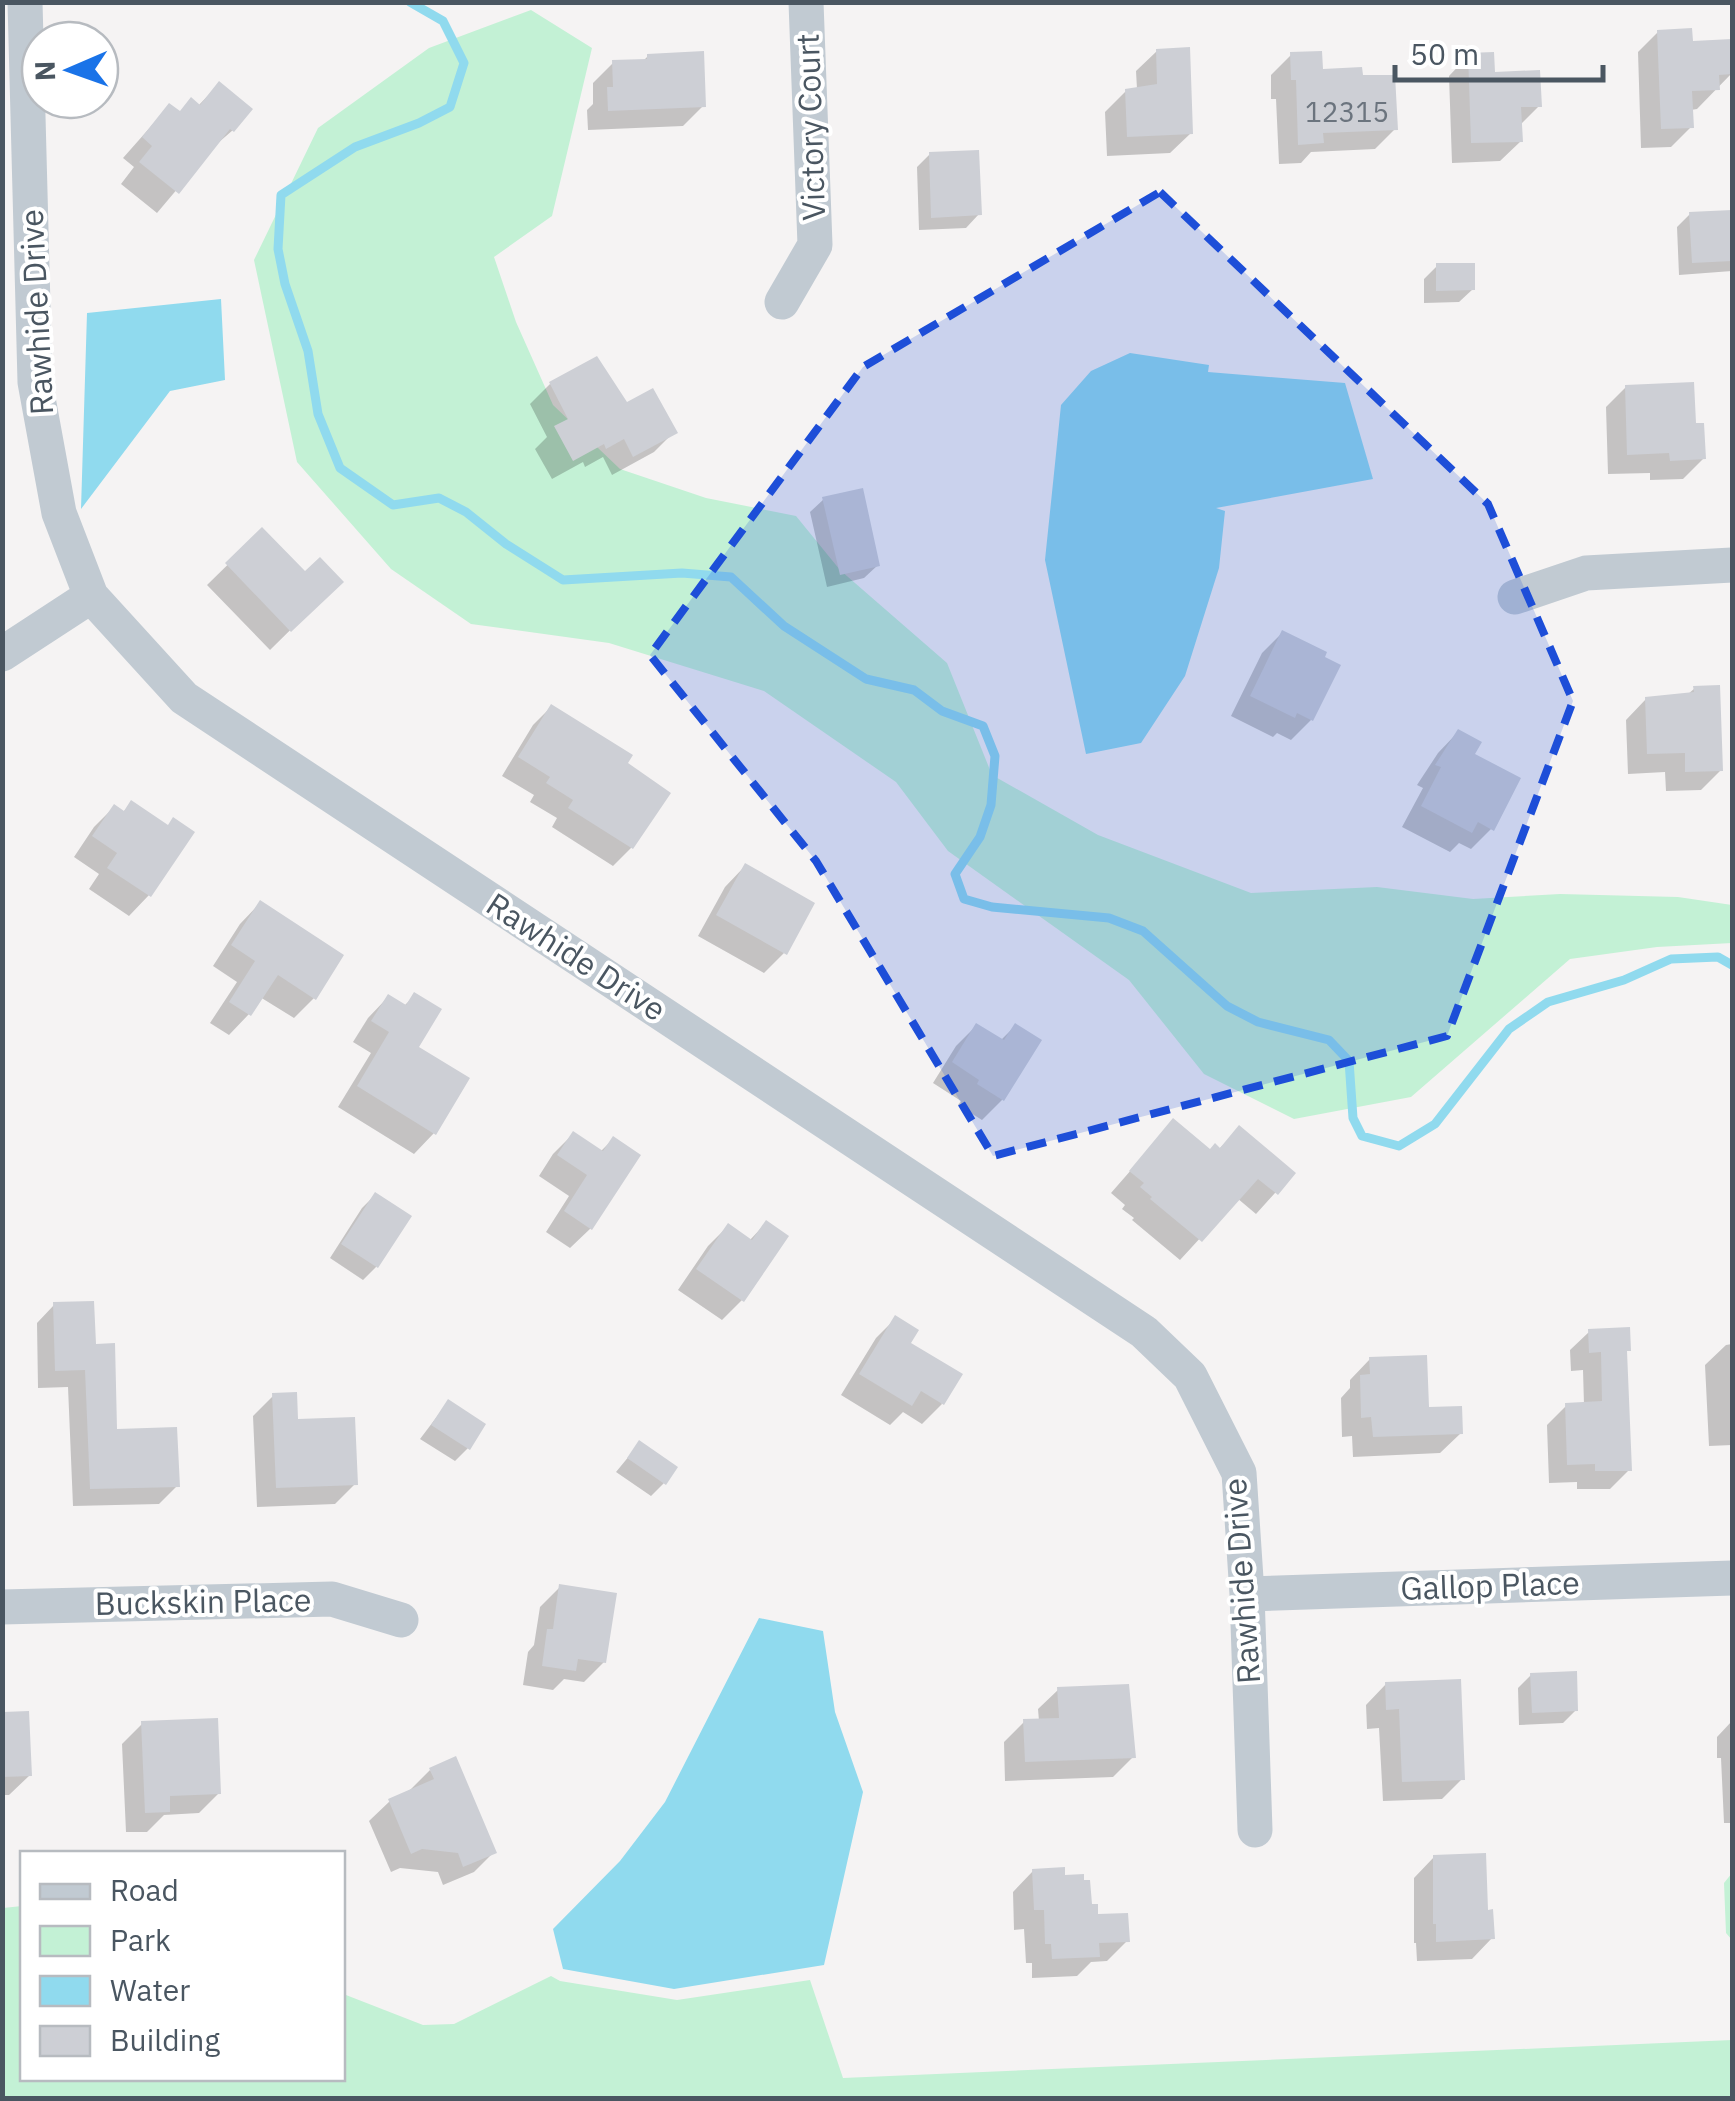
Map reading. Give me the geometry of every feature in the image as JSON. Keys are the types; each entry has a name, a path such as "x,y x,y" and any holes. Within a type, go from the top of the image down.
{"street":[{"name":"Rawhide Drive","path":"25,2 34,382 59,513 91,596 184,698 1144,1332 1190,1376 1239,1474 1254,1830"},
{"name":"Victory Court","path":"782,302 815,245 806,2"},
{"path":"1515,597 1586,573 1732,565"},
{"path":"2,654 91,596"},
{"name":"Gallop Place","path":"1247,1594 1732,1578"},
{"name":"Buckskin Place","path":"2,1608 332,1599 401,1620"}],"highlighted area":[{"path":"1160,192 1488,504 1573,701 1447,1036 993,1156 816,861 650,655 863,367"}],"green space":[{"path":"531,10 592,48 552,216 494,257 516,322 553,405 620,469 706,498 796,516 840,570 947,663 992,775 1098,835 1251,893 1377,887 1473,899 1560,894 1678,897 1732,905 1732,943 1657,947 1570,959 1411,1097 1294,1119 1204,1074 1129,980 948,851 896,782 764,691 609,643 471,624 391,569 297,462 254,260 318,128 429,48"},
{"path":"1732,1873 1732,1940 1726,1933 1724,1883"},
{"path":"20,1906 20,2081 345,2081 345,1993 423,2025 454,2024 551,1976 560,1981 677,2000 810,1980 843,2078 1732,2040 1732,2098 3,2098 3,1908"}],"water":[{"path":"221,299 225,380 170,391 81,509 87,313"},
{"path":"1130,353 1209,365 1208,372 1345,383 1373,479 1216,508 1225,511 1219,568 1185,676 1141,743 1086,754 1045,560 1061,405 1091,371"},
{"path":"759,1618 823,1631 835,1712 863,1792 824,1965 674,1989 563,1969 553,1929 620,1861 665,1802"}],"building":[{"path":"1692,28 1693,41 1732,39 1732,74 1719,75 1720,90 1692,91 1694,128 1661,129 1657,30"},
{"path":"1190,47 1193,134 1127,137 1125,89 1157,84 1156,49"},
{"path":"704,51 706,107 608,111 607,87 613,87 612,60"},
{"path":"1322,51 1323,69 1362,67 1363,75 1395,75 1398,130 1323,133 1324,143 1298,145 1296,80 1291,80 1290,52"},
{"path":"1494,52 1495,72 1540,70 1542,107 1521,107 1523,142 1471,143 1468,53"},
{"path":"219,81 253,109 234,132 230,129 179,194 139,162 152,146 142,137 169,103 180,111 191,97 200,105"},
{"path":"979,150 982,215 931,218 929,152"},
{"path":"1732,210 1732,261 1692,263 1689,212"},
{"path":"1436,263 1475,263 1475,290 1436,291"},
{"path":"597,356 627,402 653,388 678,433 633,457 624,439 606,449 604,444 573,461 554,426 568,419 549,382"},
{"path":"1694,382 1696,423 1704,423 1706,459 1670,461 1669,453 1627,455 1625,385"},
{"path":"863,488 880,566 840,575 822,497"},
{"path":"262,527 305,571 320,557 344,582 291,632 225,563"},
{"path":"1282,630 1327,652 1325,657 1341,665 1313,721 1297,713 1295,718 1250,696"},
{"path":"1720,685 1723,771 1685,772 1685,753 1647,754 1645,697 1694,692 1693,686"},
{"path":"551,704 633,755 628,763 671,793 633,849 568,808 573,800 546,783 550,777 518,757"},
{"path":"1458,729 1482,742 1475,754 1521,778 1494,831 1478,822 1472,833 1421,806 1441,767 1435,765"},
{"path":"131,800 168,825 173,817 195,832 151,897 107,868 117,853 92,836 114,804 124,811"},
{"path":"745,863 815,903 787,955 716,915"},
{"path":"260,900 344,955 316,1000 278,975 251,1016 229,1002 255,961 231,945"},
{"path":"414,992 442,1009 419,1047 470,1078 436,1135 357,1086 389,1032 371,1021 388,994 406,1005"},
{"path":"976,1023 1004,1040 1015,1023 1042,1040 1004,1101 952,1062"},
{"path":"1173,1118 1210,1149 1215,1143 1220,1148 1239,1125 1296,1173 1278,1195 1258,1179 1202,1242 1150,1199 1140,1187 1144,1183 1129,1171"},
{"path":"573,1131 603,1151 613,1136 641,1155 592,1230 564,1211 587,1175 557,1155"},
{"path":"375,1192 412,1216 378,1268 341,1244"},
{"path":"766,1220 789,1236 744,1302 696,1269 728,1223 752,1240"},
{"path":"94,1301 96,1344 115,1343 117,1429 177,1427 180,1487 90,1489 85,1370 55,1371 53,1302"},
{"path":"895,1315 919,1330 911,1343 963,1374 944,1405 921,1391 912,1406 859,1374"},
{"path":"1630,1327 1631,1351 1627,1351 1632,1471 1595,1471 1595,1464 1567,1465 1565,1403 1602,1401 1601,1352 1589,1353 1588,1329"},
{"path":"1427,1355 1429,1407 1462,1406 1463,1434 1373,1437 1371,1417 1361,1418 1360,1375 1370,1374 1369,1357"},
{"path":"297,1392 298,1419 355,1417 358,1485 276,1488 272,1393"},
{"path":"448,1399 486,1424 470,1450 431,1425"},
{"path":"639,1440 678,1467 666,1485 627,1458"},
{"path":"559,1584 617,1593 606,1663 578,1659 576,1671 542,1666 547,1629 553,1629"},
{"path":"1577,1671 1578,1711 1532,1713 1530,1673"},
{"path":"1461,1679 1465,1780 1402,1782 1399,1709 1386,1710 1385,1682"},
{"path":"1129,1684 1136,1758 1025,1762 1023,1719 1059,1718 1057,1687"},
{"path":"29,1711 32,1776 2,1777 3,1712"},
{"path":"218,1718 221,1794 170,1796 170,1812 145,1813 141,1721"},
{"path":"456,1756 497,1853 463,1867 458,1853 422,1849 411,1854 388,1799 434,1779 429,1768"},
{"path":"1486,1853 1488,1910 1493,1909 1495,1939 1436,1942 1433,1855"},
{"path":"1065,1867 1065,1875 1084,1874 1084,1880 1090,1880 1092,1904 1098,1904 1098,1914 1128,1913 1130,1942 1099,1943 1100,1957 1052,1959 1051,1944 1045,1944 1044,1910 1034,1910 1032,1869"}],"waterway":[{"path":"410,2 443,21 464,63 450,107 355,147 281,195 278,249 285,284 308,351 318,414 340,468 393,505 439,498 466,512 506,544 563,580 682,573 731,577 784,626 866,679 914,690 942,711 983,726 995,756 991,805 980,837 955,874 964,899 992,907 1109,918 1143,931 1227,1006 1258,1022 1329,1040 1349,1061 1353,1118 1362,1136 1399,1146 1435,1124 1509,1029 1548,1002 1624,980 1671,959 1718,957 1732,965"}]}
